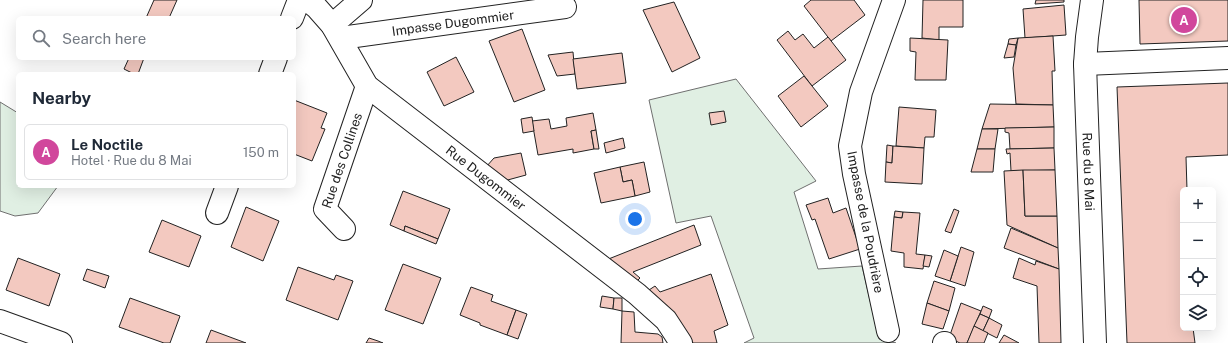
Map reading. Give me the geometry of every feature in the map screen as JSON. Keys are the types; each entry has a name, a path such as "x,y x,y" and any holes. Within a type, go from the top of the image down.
{"street":[{"path":"293,16 299,0"},
{"name":"Rue Dugommier","path":"307,0 317,8 337,31 367,86 637,294 666,320 681,343"},
{"path":"337,31 362,0"},
{"name":"Impasse de la Poudrière","path":"888,331 854,174 850,146 861,92 894,0"},
{"name":"Rue du 8 Mai","path":"1092,0 1085,64 1096,343"},
{"name":"Impasse Dugommier","path":"337,31 565,7"},
{"path":"1085,64 1228,58"},
{"path":"271,72 275,60"},
{"name":"Rue des Collines","path":"344,229 325,209 367,86"},
{"path":"216,213 226,188"},
{"path":"0,321 60,343"}],"green space":[{"path":"736,79 816,181 794,192 818,269 862,266 879,339 896,343 744,343 754,338 711,216 676,223 649,100"},
{"path":"0,102 16,112 16,188 57,188 38,213 15,216 0,211"}],"building":[{"path":"154,0 177,0 170,16 147,16"},
{"path":"811,0 854,0 865,15 831,41 804,6"},
{"path":"923,0 963,0 963,27 939,27 939,40 922,38"},
{"path":"1036,0 1064,0 1064,2 1035,4"},
{"path":"1139,0 1228,0 1228,41 1140,44"},
{"path":"674,2 700,58 672,72 643,10"},
{"path":"1064,5 1066,35 1025,38 1023,9"},
{"path":"522,29 545,90 514,102 489,41"},
{"path":"788,31 795,40 803,34 814,48 828,37 846,60 812,86 777,40"},
{"path":"1053,36 1055,71 1052,71 1053,105 1016,104 1013,68 1018,38"},
{"path":"910,38 948,40 946,80 915,80 916,52 910,51"},
{"path":"1018,38 1016,45 1008,44 1009,39"},
{"path":"1008,44 1016,45 1014,57 1004,58"},
{"path":"573,52 575,74 557,76 548,55"},
{"path":"622,53 626,83 577,89 573,59"},
{"path":"456,57 474,92 444,106 427,72"},
{"path":"128,60 143,60 139,72 130,72 124,69"},
{"path":"804,76 828,106 801,127 778,96"},
{"path":"1228,83 1228,155 1186,157 1187,187 1180,187 1180,331 1193,331 1195,343 1127,343 1117,87"},
{"path":"296,101 327,113 321,128 325,129 312,161 296,155"},
{"path":"990,104 1053,105 1054,127 982,129"},
{"path":"899,107 936,110 934,137 925,137 924,148 896,146"},
{"path":"724,111 726,122 711,125 709,113"},
{"path":"593,113 596,130 591,131 594,149 573,153 573,149 538,155 532,121 549,119 551,129 567,126 566,118"},
{"path":"532,117 534,131 523,133 521,119"},
{"path":"1054,127 1054,148 1010,149 1009,133 1005,132 1005,128"},
{"path":"982,129 998,129 995,149 977,149"},
{"path":"596,130 599,149 594,149 591,131"},
{"path":"623,138 625,148 606,153 604,143"},
{"path":"887,145 893,146 892,163 886,162"},
{"path":"893,146 924,148 922,184 885,182 886,162 892,163"},
{"path":"1054,148 1055,170 1011,171 1010,153 1007,154 1006,149"},
{"path":"977,149 995,149 993,172 971,172"},
{"path":"521,153 526,175 504,181 486,167 494,158"},
{"path":"644,162 650,192 635,196 632,180 623,182 620,167"},
{"path":"620,167 623,182 632,180 635,196 601,203 594,173"},
{"path":"1023,170 1025,216 1057,216 1058,248 1007,225 1004,171"},
{"path":"1023,170 1055,170 1057,216 1025,216"},
{"path":"403,191 450,209 438,239 405,226 404,231 390,225"},
{"path":"828,198 833,213 846,208 860,249 829,259 815,219 812,220 806,205"},
{"path":"246,207 279,221 263,261 231,247"},
{"path":"954,209 959,211 951,233 945,231"},
{"path":"895,211 903,212 902,218 894,217"},
{"path":"903,212 920,213 916,254 925,255 923,269 904,267 904,253 891,251 894,217 902,218"},
{"path":"162,220 201,236 189,267 149,252"},
{"path":"694,225 701,245 633,272 640,278 634,284 606,260"},
{"path":"405,226 438,239 436,244 404,231"},
{"path":"1011,228 1058,248 1059,269 1004,248"},
{"path":"961,247 974,252 965,286 950,281"},
{"path":"944,250 958,256 950,281 935,276"},
{"path":"925,255 932,256 929,267 923,266"},
{"path":"18,258 60,274 49,306 6,290"},
{"path":"1019,258 1035,265 1036,261 1059,269 1061,343 1039,343 1037,286 1013,278"},
{"path":"403,264 441,278 423,324 385,310"},
{"path":"298,267 334,280 336,275 353,281 338,320 286,300"},
{"path":"87,269 109,276 105,288 83,280"},
{"path":"711,274 728,325 714,331 717,343 693,343 674,315 649,290 655,286 660,292"},
{"path":"934,281 955,288 949,311 927,303"},
{"path":"471,287 493,295 491,301 516,310 507,335 480,325 480,323 460,315"},
{"path":"602,296 614,298 613,309 600,307"},
{"path":"130,298 180,316 170,343 164,343 119,327"},
{"path":"614,298 622,298 622,311 613,309"},
{"path":"927,303 949,311 943,329 922,324"},
{"path":"961,303 981,311 967,343 960,343 949,338"},
{"path":"983,306 992,310 989,318 980,314"},
{"path":"516,310 527,314 518,339 507,335"},
{"path":"622,311 634,312 635,332 658,334 662,337 663,343 621,343"},
{"path":"980,314 989,318 983,331 974,326"},
{"path":"989,318 1002,325 997,338 983,331"},
{"path":"974,326 988,333 984,343 967,343"},
{"path":"211,330 246,343 206,343"},
{"path":"1004,335 1019,343 999,343"},
{"path":"369,338 378,341 383,343 366,343"}],"place":[{"name":"Le Noctile","path":"1184,20"}]}
